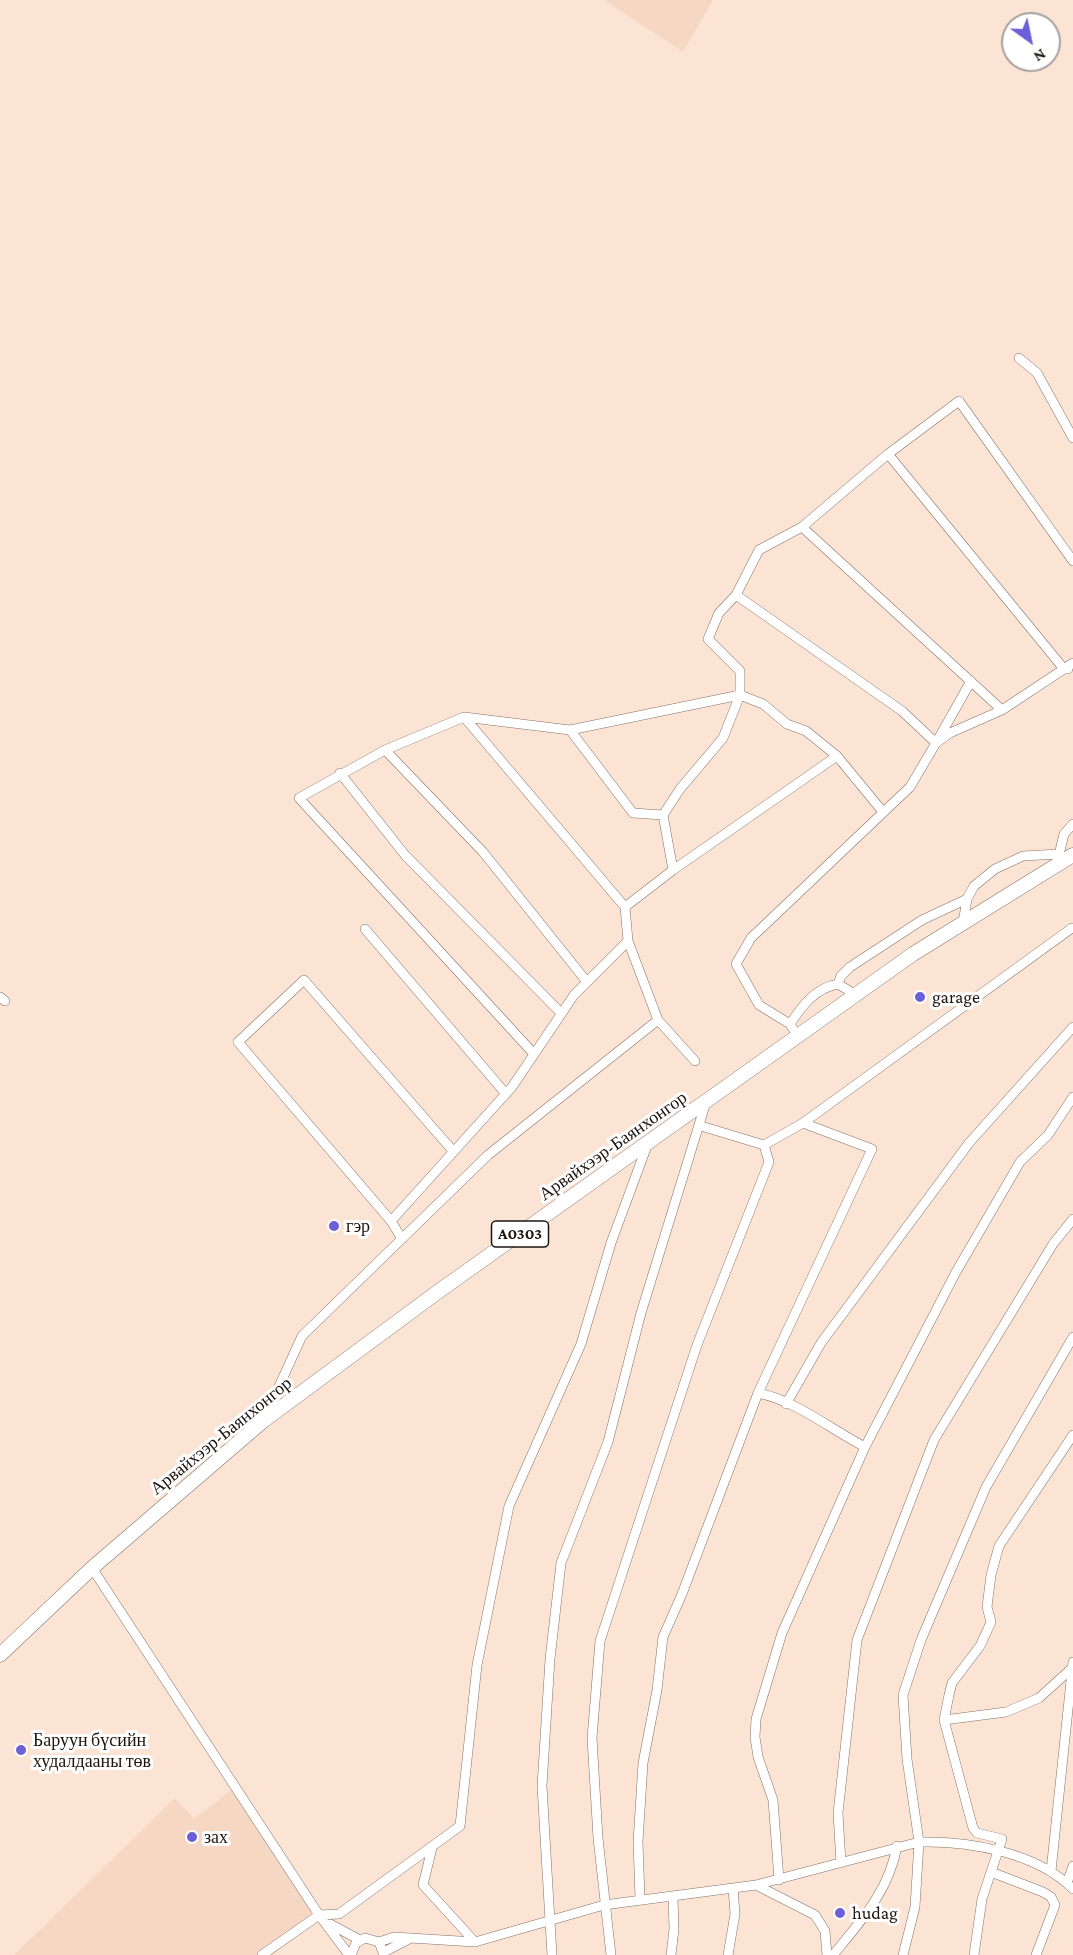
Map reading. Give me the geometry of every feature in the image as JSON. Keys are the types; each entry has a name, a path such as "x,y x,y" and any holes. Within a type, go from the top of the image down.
{"highway":[{"name":"Арвайхээр-Баянхонгор","path":"0,1654 92,1568 263,1421 706,1101 794,1030 856,995 1058,860 1073,855"}],"street":[{"path":"1019,358 1037,373 1073,438"},
{"path":"673,870 663,815 680,789 723,738 740,694 740,671 708,639 719,613 736,596 759,550 802,527 888,453 959,401 1073,561"},
{"path":"888,453 1068,669"},
{"path":"802,527 1002,710"},
{"path":"736,596 902,711 936,743"},
{"path":"936,743 950,733 1002,710 1068,669 1073,663"},
{"path":"856,995 838,984 827,986 802,1004 794,1030 759,1005 736,964 751,938 910,787 971,681"},
{"path":"534,1054 299,798 340,773 385,750 464,717 570,730 740,694 763,704 787,724 806,731 837,756 883,812"},
{"path":"464,717 625,907 628,941 658,1020 695,1061"},
{"path":"570,730 633,813 663,815"},
{"path":"385,750 483,852 587,982"},
{"path":"625,907 673,870 837,756"},
{"path":"340,773 405,855 561,1013"},
{"path":"963,923 967,899 974,886 995,869 1023,856 1058,860 1064,834 1073,824"},
{"path":"838,984 841,976 850,967 922,920 967,899"},
{"path":"701,1126 764,1145 803,1123 1072,928"},
{"path":"365,929 506,1094"},
{"path":"391,1221 506,1094 561,1013 587,982 628,941"},
{"path":"402,1239 391,1221 238,1042 304,980 453,1151"},
{"path":"263,1421 302,1336 488,1155 658,1020"},
{"path":"786,1404 821,1343 861,1293 969,1143 1073,1027"},
{"path":"779,1880 773,1800 758,1757 756,1719 782,1633 865,1447 956,1272 1020,1162 1048,1135 1073,1097"},
{"path":"552,1955 552,1921 542,1786 550,1659 561,1563 608,1442 641,1313 701,1126 706,1101"},
{"path":"639,1898 638,1842 643,1763 657,1690 663,1637 682,1594 758,1394 872,1149 803,1123"},
{"path":"262,1955 319,1915 339,1914 460,1826 477,1665 508,1506 581,1344 611,1243 648,1143"},
{"path":"611,1955 604,1905 592,1738 600,1641 697,1345 769,1162 764,1145"},
{"path":"842,1863 838,1813 857,1640 934,1440 1053,1244 1073,1219"},
{"path":"903,1955 915,1907 919,1842 907,1759 903,1695 921,1641 986,1487 1073,1337"},
{"path":"758,1394 776,1397 786,1404 827,1422 839,1433 865,1447"},
{"path":"974,1955 982,1899 1002,1839 977,1833 973,1828 944,1720 952,1683 980,1646 991,1622 987,1607 988,1596 999,1546 1073,1435"},
{"path":"92,1568 319,1915 328,1923 360,1940"},
{"path":"944,1720 1006,1712 1040,1698 1072,1666"},
{"path":"1051,1871 1072,1666"},
{"path":"350,1955 360,1940 370,1938 379,1941 394,1937 475,1942 604,1905 639,1898 673,1898 756,1886 897,1846 919,1842 945,1841 998,1852 1051,1871 1070,1886 1073,1866"},
{"path":"833,1955 878,1901 889,1878 897,1846"},
{"path":"432,1848 423,1885 475,1942"},
{"path":"991,1872 1051,1897 1055,1905 1036,1955"},
{"path":"756,1886 815,1915 825,1931 828,1955"},
{"path":"728,1955 735,1914 733,1888"},
{"path":"670,1955 674,1929 673,1898"},
{"path":"328,1923 350,1955"},
{"path":"379,1941 384,1954 411,1938"}],"shaded area":[{"path":"604,0 713,0 683,52"},
{"name":"зах","path":"231,1790 311,1910 309,1918 257,1955 14,1955 175,1798 194,1819"}],"place":[{"name":"garage","path":"920,997"},
{"name":"гэр","path":"334,1226"},
{"name":"Баруун бүсийн худалдааны төв","path":"21,1750"},
{"name":"зах","path":"192,1837"},
{"name":"hudag","path":"840,1913"}]}
